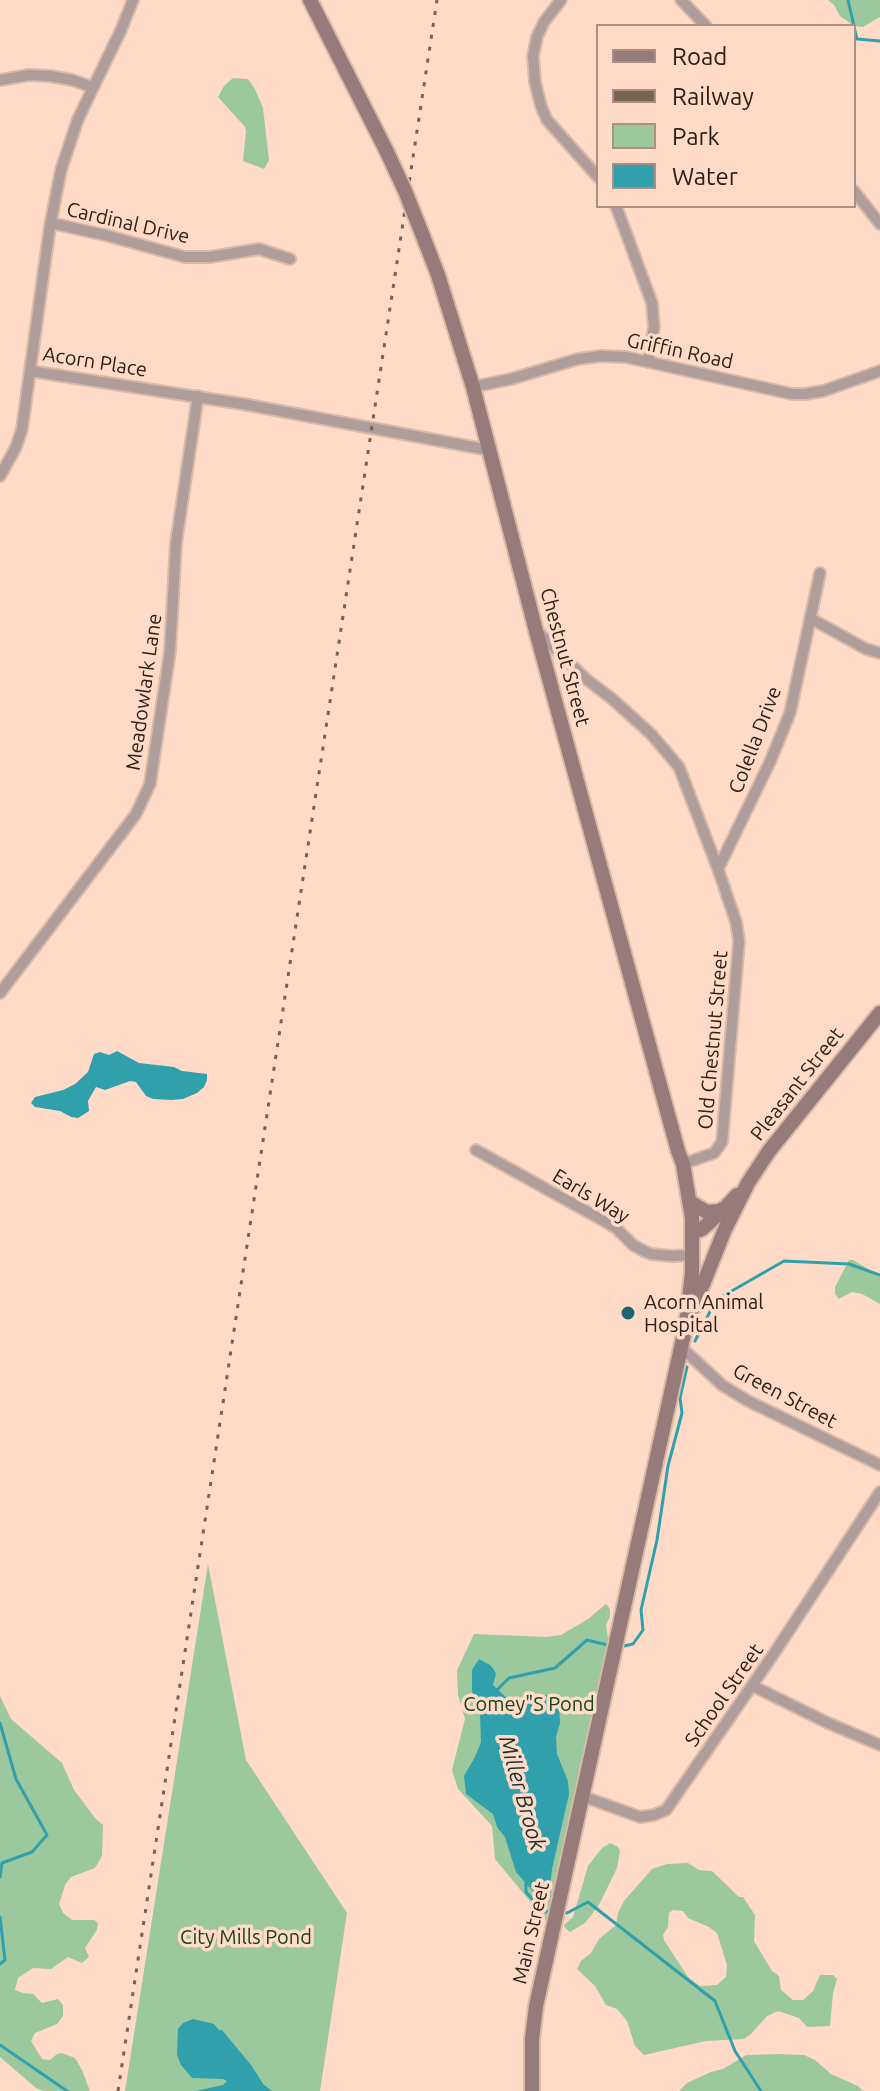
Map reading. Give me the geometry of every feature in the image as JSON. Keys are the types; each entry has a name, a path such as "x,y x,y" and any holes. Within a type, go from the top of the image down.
{"main road":[{"name":"Chestnut Street","path":"310,0 405,191 438,275 473,387 536,631 683,1164 690,1202 692,1244 686,1325 681,1347"},
{"name":"Pleasant Street","path":"686,1325 725,1229 748,1183 769,1151 880,1013"},
{"name":"Pleasant Street","path":"692,1244 748,1183"},
{"path":"690,1202 707,1212 726,1207"},
{"path":"692,1244 712,1238 725,1229"},
{"name":"Main Street","path":"532,2091 534,2015 681,1347"}],"street":[{"name":"Acorn Place","path":"133,0 78,119 61,170 30,371 198,396 489,450"},
{"path":"561,0 537,37 533,56 535,82 547,120 596,175"},
{"path":"681,0 704,24"},
{"path":"0,80 29,75 50,76 92,87"},
{"path":"856,194 880,224"},
{"path":"617,208 652,303 654,327 648,362"},
{"name":"Cardinal Drive","path":"51,223 185,257 210,257 259,249 290,259"},
{"name":"Griffin Road","path":"473,387 589,357 613,356 792,394 823,391 880,371"},
{"path":"0,476 22,429 30,371"},
{"name":"Meadowlark Lane","path":"0,993 136,814 150,784 173,631 176,543 198,396"},
{"name":"Colella Drive","path":"718,869 790,713 820,573"},
{"path":"810,618 866,649 880,653"},
{"name":"Old Chestnut Street","path":"536,631 651,734 679,767 736,922 739,941 722,1142 714,1153 683,1164"},
{"name":"Earls Way","path":"476,1150 616,1228 644,1251 651,1254 692,1244"},
{"name":"Green Street","path":"681,1347 722,1385 748,1401 880,1465"},
{"name":"School Street","path":"582,1796 640,1817 666,1810 753,1686 880,1492"},
{"path":"753,1686 880,1745"}],"green space":[{"path":"828,0 880,0 880,17 863,27 856,26 840,16"},
{"path":"233,78 248,79 263,108 269,160 264,169 243,161 245,127 218,97"},
{"path":"849,1260 880,1276 880,1304 862,1294 852,1292 839,1299 835,1294 835,1287"},
{"name":"City Mills Pond","path":"208,1564 246,1760 347,1913 320,2091 125,2091"},
{"name":"Comey\"S Pond","path":"606,1604 610,1609 606,1625 608,1638 611,1639 547,1922 495,1859 492,1826 458,1789 452,1770 465,1719 458,1695 457,1670 474,1634 561,1635"},
{"path":"0,1696 11,1719 62,1763 74,1790 103,1825 102,1856 95,1868 71,1877 59,1904 63,1913 72,1920 94,1920 98,1923 85,1948 89,1957 82,1963 68,1957 51,1969 33,1968 18,1978 15,1990 33,1994 42,2003 58,1999 63,2005 63,2016 57,2024 35,2033 31,2041 42,2059 50,2060 62,2053 75,2058 90,2091 43,2091 0,2057"},
{"path":"610,1843 620,1851 617,1868 599,1905 585,1923 570,1932 564,1925 573,1917 588,1866"},
{"path":"688,1863 699,1870 712,1871 739,1897 743,1897 755,1915 754,1941 772,1971 779,1976 781,1990 793,2000 803,2000 813,1991 820,1975 833,1975 837,1979 830,2026 807,2027 799,2018 778,2011 767,2016 744,2039 706,2041 644,2055 635,2046 627,2021 617,2009 606,2005 595,1986 577,1969 599,1939 616,1925 624,1901 652,1869 667,1864","holes":["673,1910 683,1911 688,1918 717,1933 727,1965 726,1977 717,1985 700,1986 688,1977 664,1940 669,1913"]},
{"path":"746,2055 804,2055 863,2091 679,2091 687,2083 723,2069"}],"water":[{"path":"117,1051 139,1063 207,1074 207,1080 197,1093 171,1100 146,1096 136,1082 130,1081 105,1090 96,1087 88,1101 89,1111 78,1118 35,1107 31,1103 35,1097 75,1084 88,1072 94,1054 109,1055"},
{"path":"479,1659 494,1670 493,1685 508,1699 521,1703 534,1695 552,1695 559,1705 557,1754 568,1781 569,1794 552,1869 551,1897 545,1902 516,1872 505,1837 497,1827 493,1814 466,1794 464,1776 481,1742 480,1715 472,1691 472,1670"},
{"path":"193,2019 214,2024 222,2030 272,2091 196,2091 223,2085 227,2081 192,2078 181,2065 177,2055 178,2029"}],"waterway":[{"name":"Miller Brook","path":"848,0 854,24"},
{"name":"Miller Brook","path":"856,35 857,39 880,41"},
{"name":"Miller Brook","path":"695,1341 716,1300 784,1261 849,1264 880,1275"},
{"name":"Miller Brook","path":"624,1646 633,1644 643,1630 641,1610 657,1540 668,1466 682,1413 680,1398 687,1367"},
{"name":"Miller Brook","path":"494,1693 509,1678 555,1668 587,1640 608,1645"},
{"path":"0,1723 16,1779 47,1835 32,1852 2,1863 0,1877"},
{"name":"Miller Brook","path":"526,1880 526,1892 543,1911 553,1912"},
{"name":"Miller Brook","path":"561,1912 567,1913 588,1902 715,2001 735,2051 761,2091"},
{"path":"0,1917 5,1960 0,1964"},
{"path":"0,2045 67,2091"}],"railway":[{"path":"118,2091 437,0"}],"place":[{"name":"Acorn Animal Hospital","path":"628,1313"}]}
